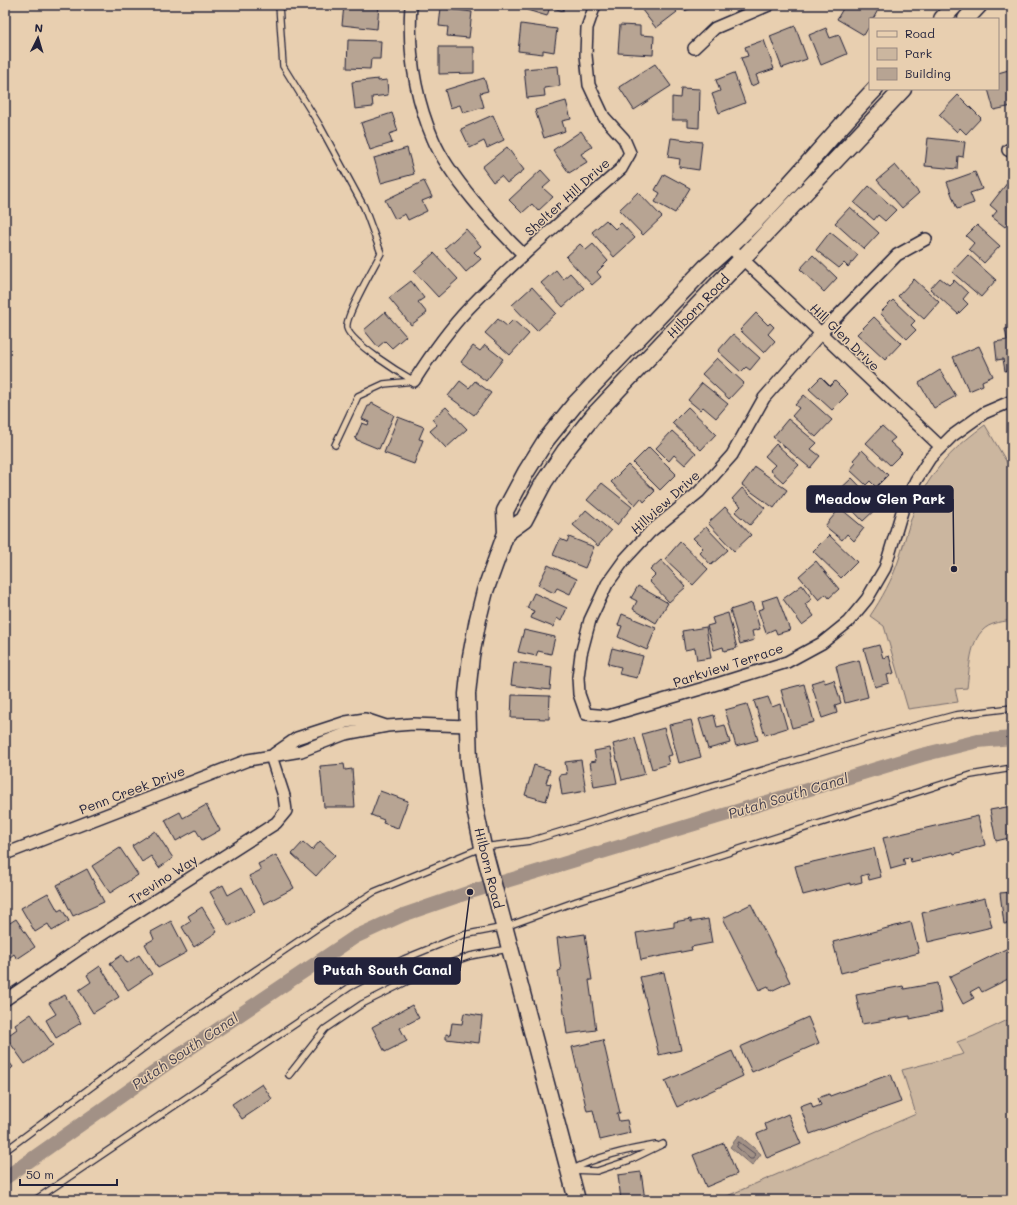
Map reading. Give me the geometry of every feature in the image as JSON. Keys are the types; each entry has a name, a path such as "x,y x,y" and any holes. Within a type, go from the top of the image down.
{"street":[{"path":"411,5 410,26 414,78 433,139 456,178 524,255"},
{"name":"Shelter Hill Drive","path":"414,381 430,357 468,309 524,255 621,169 630,153 624,139 604,116 589,85 586,55 588,28 595,5"},
{"path":"694,48 715,28 743,10 769,5"},
{"path":"943,18 955,5"},
{"path":"967,18 979,5"},
{"name":"Hilborn Road","path":"577,1200 484,852 472,794 467,726 467,694 470,664 478,619 485,591 506,533 505,511 526,472 546,440 581,398 706,267 730,247 801,173 831,135 874,90"},
{"name":"Hilborn Road","path":"506,533 524,520 565,451 594,415 902,90"},
{"name":"Hillview Drive","path":"586,714 579,694 578,677 581,654 590,620 607,584 625,559 650,532 699,492 732,455 764,398 821,333 897,255 926,239"},
{"name":"Hill Glen Drive","path":"730,247 941,447"},
{"name":"Parkview Terrace","path":"586,714 608,716 645,705 787,662 822,643 848,622 867,599 885,568 904,505 916,480 930,458 952,436 984,414 1012,401"},
{"name":"Penn Creek Drive","path":"270,756 297,738 346,722 365,719 387,726"},
{"name":"Penn Creek Drive","path":"5,854 248,760 301,751 346,734 387,726 413,724 467,726"},
{"name":"Penn Creek Drive","path":"316,732 346,734"},
{"name":"Trevino Way","path":"5,1000 81,948 276,823 286,812 284,796 270,756"}],"lane":[{"path":"279,5 283,66 320,126 364,207 381,253 348,317 347,329 351,336 389,366 414,381"},
{"path":"335,445 358,396 384,384 414,381"},
{"path":"5,1151 176,1024 316,929 374,892 484,852 530,841 862,740 955,715 1012,708"},
{"path":"35,1200 350,987 404,959 463,935 577,901 942,784 970,776 1012,768"},
{"path":"289,1075 326,1029 362,1004 430,970 470,956 510,948"},
{"path":"663,1144 630,1160 597,1171 570,1170 594,1159 626,1150 663,1144"}],"green space":[{"path":"985,425 1012,471 1012,620 993,624 985,628 979,634 972,651 967,688 955,689 958,702 908,709 884,626 870,616 883,596 893,574 915,509 928,483 949,455"},
{"path":"1012,1018 1012,1200 718,1200 916,1114 902,1070 964,1054 957,1042 974,1036"}],"water":[{"path":"739,1135 761,1154 752,1166 730,1147"}],"building":[{"path":"344,5 379,5 377,29 342,25"},
{"path":"528,5 564,5 563,11 550,7 547,16 527,10"},
{"path":"638,5 671,5 677,12 656,28"},
{"path":"682,5 700,5 684,11"},
{"path":"845,5 869,5 878,10 874,18 869,18 869,27 864,35 837,19"},
{"path":"441,8 472,12 469,38 447,36 448,27 439,26"},
{"path":"521,24 557,29 554,52 543,50 543,54 518,51"},
{"path":"620,25 640,26 640,35 654,36 653,55 618,53"},
{"path":"795,26 807,59 782,68 770,36"},
{"path":"826,28 830,38 839,35 847,54 821,65 809,35"},
{"path":"348,40 381,41 380,59 371,59 370,69 347,68"},
{"path":"764,40 774,69 756,75 759,83 751,86 741,58 748,56 745,47"},
{"path":"439,47 474,47 474,73 439,74"},
{"path":"655,64 671,86 634,110 619,87"},
{"path":"558,66 560,86 544,88 545,96 527,98 524,69"},
{"path":"1012,69 1012,106 994,110 988,90 999,90 999,73"},
{"path":"734,73 745,103 719,113 712,94 720,91 716,80"},
{"path":"484,78 488,91 480,93 484,107 463,113 460,105 450,108 445,90"},
{"path":"378,79 378,81 387,80 388,95 372,97 373,107 355,109 352,82"},
{"path":"681,88 700,89 699,128 688,127 688,120 672,120 672,97 680,98"},
{"path":"958,95 981,118 966,134 960,128 957,132 939,115"},
{"path":"566,101 571,119 562,121 565,131 544,138 535,110"},
{"path":"392,113 398,131 389,134 392,143 370,150 361,123"},
{"path":"493,115 504,140 487,148 484,141 470,148 461,129"},
{"path":"581,131 592,147 581,154 587,162 569,173 553,150"},
{"path":"671,138 702,142 699,170 679,167 680,159 668,157"},
{"path":"928,138 965,142 963,157 958,156 957,169 925,166"},
{"path":"507,147 524,170 507,183 501,176 493,182 482,167"},
{"path":"407,148 414,174 381,183 374,158"},
{"path":"895,165 919,193 902,208 877,180"},
{"path":"541,170 551,181 543,188 553,197 538,211 532,204 522,213 509,200"},
{"path":"975,172 982,189 970,193 974,203 957,209 947,182"},
{"path":"664,174 690,188 675,213 655,202 660,193 655,190"},
{"path":"424,181 432,197 422,201 427,211 408,220 405,214 395,219 385,200"},
{"path":"1008,182 1012,185 1012,219 1005,227 992,217 997,211 990,205"},
{"path":"869,186 896,210 885,221 878,215 874,220 854,203"},
{"path":"638,192 662,217 643,235 619,210"},
{"path":"850,207 879,233 864,249 835,223"},
{"path":"606,220 615,229 621,223 635,238 614,257 592,232"},
{"path":"977,225 1000,246 984,263 969,249 974,243 966,236"},
{"path":"466,229 481,246 474,252 481,259 466,272 445,248"},
{"path":"830,232 858,255 848,267 844,263 839,268 816,250"},
{"path":"580,244 586,250 593,244 608,261 597,272 601,277 592,285 566,257"},
{"path":"434,253 458,279 438,297 414,271"},
{"path":"813,255 837,278 824,292 800,269"},
{"path":"968,255 996,280 981,297 952,272"},
{"path":"556,270 563,279 570,273 584,288 563,307 541,283"},
{"path":"940,278 949,285 954,280 968,293 963,299 968,304 958,314 930,289"},
{"path":"914,279 939,302 924,319 898,296"},
{"path":"411,281 424,298 418,302 427,313 411,325 389,298"},
{"path":"532,287 556,313 537,331 512,305"},
{"path":"893,300 915,321 911,325 916,330 907,339 880,313"},
{"path":"385,312 406,336 392,348 385,341 378,347 364,330"},
{"path":"756,313 768,325 770,323 774,327 768,334 775,341 764,353 740,330"},
{"path":"874,317 901,343 885,360 857,334"},
{"path":"498,319 507,326 513,320 529,334 510,355 485,333"},
{"path":"1012,328 1012,369 1005,371 1003,359 997,360 995,342 1007,340 1005,329"},
{"path":"733,334 760,358 750,370 746,367 741,372 718,351"},
{"path":"485,345 503,359 486,381 461,362 473,346 480,351"},
{"path":"979,346 993,376 982,381 983,385 969,391 953,357"},
{"path":"717,358 744,383 729,399 702,374"},
{"path":"940,370 956,396 934,408 919,383"},
{"path":"821,377 830,386 835,381 848,394 832,410 809,389"},
{"path":"460,381 469,388 475,381 491,393 474,415 448,396"},
{"path":"702,383 728,404 716,418 703,407 700,410 688,400"},
{"path":"804,395 832,420 816,437 792,416 799,408 795,405"},
{"path":"372,403 394,415 379,449 355,439 362,423 368,425 369,422 362,419 368,406"},
{"path":"446,407 467,429 446,448 430,431 437,425 432,419"},
{"path":"688,407 716,434 701,450 672,423"},
{"path":"398,417 424,427 419,439 423,440 414,464 384,453"},
{"path":"788,419 817,443 811,449 820,456 810,468 773,437"},
{"path":"882,426 895,438 890,442 902,453 890,465 866,443"},
{"path":"672,431 696,453 685,465 674,455 669,461 656,448"},
{"path":"1012,433 1012,457 1008,434"},
{"path":"776,444 799,465 783,482 770,470 775,465 765,456"},
{"path":"649,447 676,474 660,490 633,463"},
{"path":"862,450 888,475 876,487 870,481 866,485 850,470 856,463 853,460"},
{"path":"628,465 655,491 644,502 641,498 635,505 611,482"},
{"path":"755,467 787,490 774,508 742,485"},
{"path":"852,478 879,506 863,521 836,493"},
{"path":"602,483 632,507 617,525 587,500"},
{"path":"742,488 765,508 750,525 735,512 741,506 732,499"},
{"path":"725,507 751,535 734,551 708,523"},
{"path":"840,508 864,528 854,541 847,534 842,540 825,526"},
{"path":"586,510 611,531 598,546 573,525"},
{"path":"706,527 728,550 711,565 699,552 703,548 693,538"},
{"path":"829,535 857,562 841,578 813,551"},
{"path":"569,537 594,547 585,568 553,555 560,539 567,542"},
{"path":"680,542 708,569 693,585 665,559"},
{"path":"661,560 686,587 669,602 649,581 655,575 650,570"},
{"path":"816,561 839,589 829,598 826,594 819,600 799,576"},
{"path":"548,565 577,579 570,594 557,588 554,593 538,585"},
{"path":"802,585 812,599 805,604 814,616 802,625 783,599"},
{"path":"638,586 668,603 656,623 633,609 637,601 631,598"},
{"path":"534,593 567,608 561,621 557,618 553,627 531,618 534,611 527,608"},
{"path":"777,596 790,630 777,634 775,629 766,633 758,610 764,608 762,601"},
{"path":"752,603 760,629 752,631 754,640 740,644 730,610"},
{"path":"728,613 737,648 724,651 723,647 714,650 707,626 714,624 712,618"},
{"path":"622,614 656,628 647,650 618,637 622,626 618,625"},
{"path":"706,627 711,658 697,660 695,648 685,650 682,631"},
{"path":"524,630 555,637 551,654 538,651 536,656 518,652"},
{"path":"879,645 883,658 889,656 894,673 887,675 889,683 875,687 864,649"},
{"path":"612,648 643,656 637,678 619,674 621,667 608,664"},
{"path":"859,660 868,697 845,703 836,666"},
{"path":"514,662 552,667 550,690 511,685"},
{"path":"824,679 825,683 834,680 841,703 835,705 837,713 822,718 811,683"},
{"path":"804,684 814,722 792,728 781,690"},
{"path":"512,695 550,696 549,719 511,718"},
{"path":"768,697 772,707 780,704 787,728 765,735 754,701"},
{"path":"747,704 758,740 736,746 725,710"},
{"path":"714,715 717,727 725,725 730,743 708,749 699,719"},
{"path":"691,720 701,757 679,763 669,725"},
{"path":"664,728 672,755 667,756 669,764 652,769 642,734"},
{"path":"635,738 645,774 622,780 613,744"},
{"path":"610,748 617,783 594,787 590,762 596,761 594,751"},
{"path":"581,760 586,791 562,795 559,775 567,774 565,762"},
{"path":"344,764 345,770 352,769 355,807 324,807 320,766"},
{"path":"534,765 550,770 546,783 551,784 546,801 525,795"},
{"path":"380,791 408,801 398,828 383,823 384,820 371,815"},
{"path":"206,805 220,830 202,840 196,830 176,841 165,820 180,812 183,818"},
{"path":"1012,806 1012,830 1008,831 1009,838 996,841 990,810"},
{"path":"978,816 985,845 954,854 953,852 911,862 910,857 903,858 905,865 891,869 883,838"},
{"path":"155,831 173,858 159,868 151,856 142,862 132,846"},
{"path":"320,841 335,855 316,876 292,854 303,842 312,850"},
{"path":"120,848 138,875 110,893 92,866"},
{"path":"874,848 881,877 869,880 868,874 861,876 862,882 850,885 850,883 803,895 795,866"},
{"path":"276,855 294,888 264,904 249,876 261,870 258,864"},
{"path":"87,869 104,902 73,916 57,885"},
{"path":"223,885 228,895 242,887 255,911 229,926 210,892"},
{"path":"1012,892 1012,923 1004,924 1000,893"},
{"path":"48,893 58,911 62,909 69,921 52,931 48,924 35,932 21,908"},
{"path":"985,898 992,927 928,942 922,913"},
{"path":"751,904 790,982 771,991 768,986 759,990 723,918"},
{"path":"202,907 217,932 194,947 182,927 191,921 188,916"},
{"path":"16,919 35,947 17,959 14,954 5,961 5,926"},
{"path":"691,919 691,922 708,919 712,943 691,947 692,950 641,960 636,933 674,927 674,922"},
{"path":"171,921 187,952 158,968 145,944 154,939 151,932"},
{"path":"911,922 919,953 841,973 833,942"},
{"path":"585,934 592,980 589,980 596,1030 567,1034 558,971 561,970 557,938"},
{"path":"1012,946 1012,977 982,992 979,987 970,992 974,998 963,1004 949,977"},
{"path":"122,955 127,963 139,955 152,974 128,990 110,963"},
{"path":"100,966 119,997 93,1013 79,990 91,982 87,975"},
{"path":"664,972 681,1050 659,1055 640,977"},
{"path":"937,983 942,1012 910,1019 910,1016 862,1024 856,995 903,986 904,989"},
{"path":"65,995 81,1023 56,1038 46,1020 56,1014 49,1003"},
{"path":"412,1005 419,1018 400,1028 407,1041 385,1052 372,1027"},
{"path":"464,1013 482,1016 479,1043 446,1039 446,1034 450,1035 452,1023 462,1024"},
{"path":"31,1014 53,1045 25,1064 6,1037 17,1029 15,1025"},
{"path":"808,1017 819,1043 752,1072 740,1047"},
{"path":"603,1040 620,1113 617,1113 619,1121 627,1120 630,1133 600,1140 593,1110 587,1111 572,1047"},
{"path":"732,1051 743,1076 677,1107 665,1081"},
{"path":"5,1057 13,1067 5,1074"},
{"path":"891,1074 901,1102 810,1134 800,1106 811,1102 813,1108 821,1105 818,1098 829,1094 830,1096"},
{"path":"262,1084 272,1099 242,1119 232,1104"},
{"path":"788,1114 801,1144 767,1158 757,1134 767,1130 765,1124"},
{"path":"724,1143 737,1174 706,1187 693,1155"},
{"path":"641,1172 645,1200 621,1200 618,1175"}],"waterway":[{"name":"Putah South Canal","path":"5,1178 165,1065 355,937 403,915 470,892 922,755 978,741 1012,738"}],"place":[{"name":"Meadow Glen Park","path":"954,569"},
{"name":"Putah South Canal","path":"470,892"}]}
